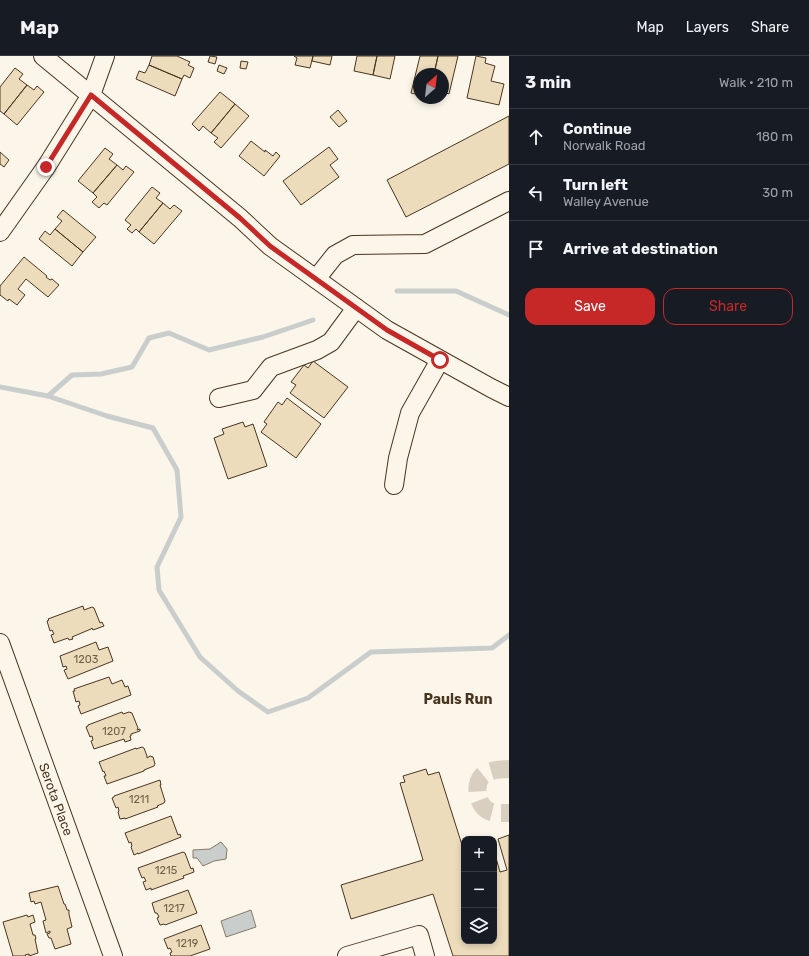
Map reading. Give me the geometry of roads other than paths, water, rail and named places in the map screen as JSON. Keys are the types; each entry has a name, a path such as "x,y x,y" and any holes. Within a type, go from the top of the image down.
{"street":[{"path":"43,56 240,218 270,246 387,330 509,397"},
{"path":"0,232 46,167 91,95 105,56"},
{"path":"316,279 335,255 353,245 425,244 509,201"},
{"path":"219,398 253,390 271,366 317,350 331,342 356,308"},
{"path":"394,485 398,458 410,413 440,360"},
{"name":"Serota Place","path":"0,643 113,956"},
{"path":"347,956 418,935 425,956"}],"waterway":[{"path":"397,291 456,291 509,315"},
{"path":"48,396 72,375 101,374 132,367 149,338 169,333 209,350 263,337 313,320"},
{"path":"0,387 48,396 107,416 153,428 177,470 181,517 157,567 159,590 200,657 238,691 268,712 308,698 371,652 492,648 509,635"}],"tunnel":[{"path":"509,769 488,772 482,776 477,789 479,799 487,810 495,813 509,813"}],"district":[{"name":"Pauls Run","path":"458,699"}]}
